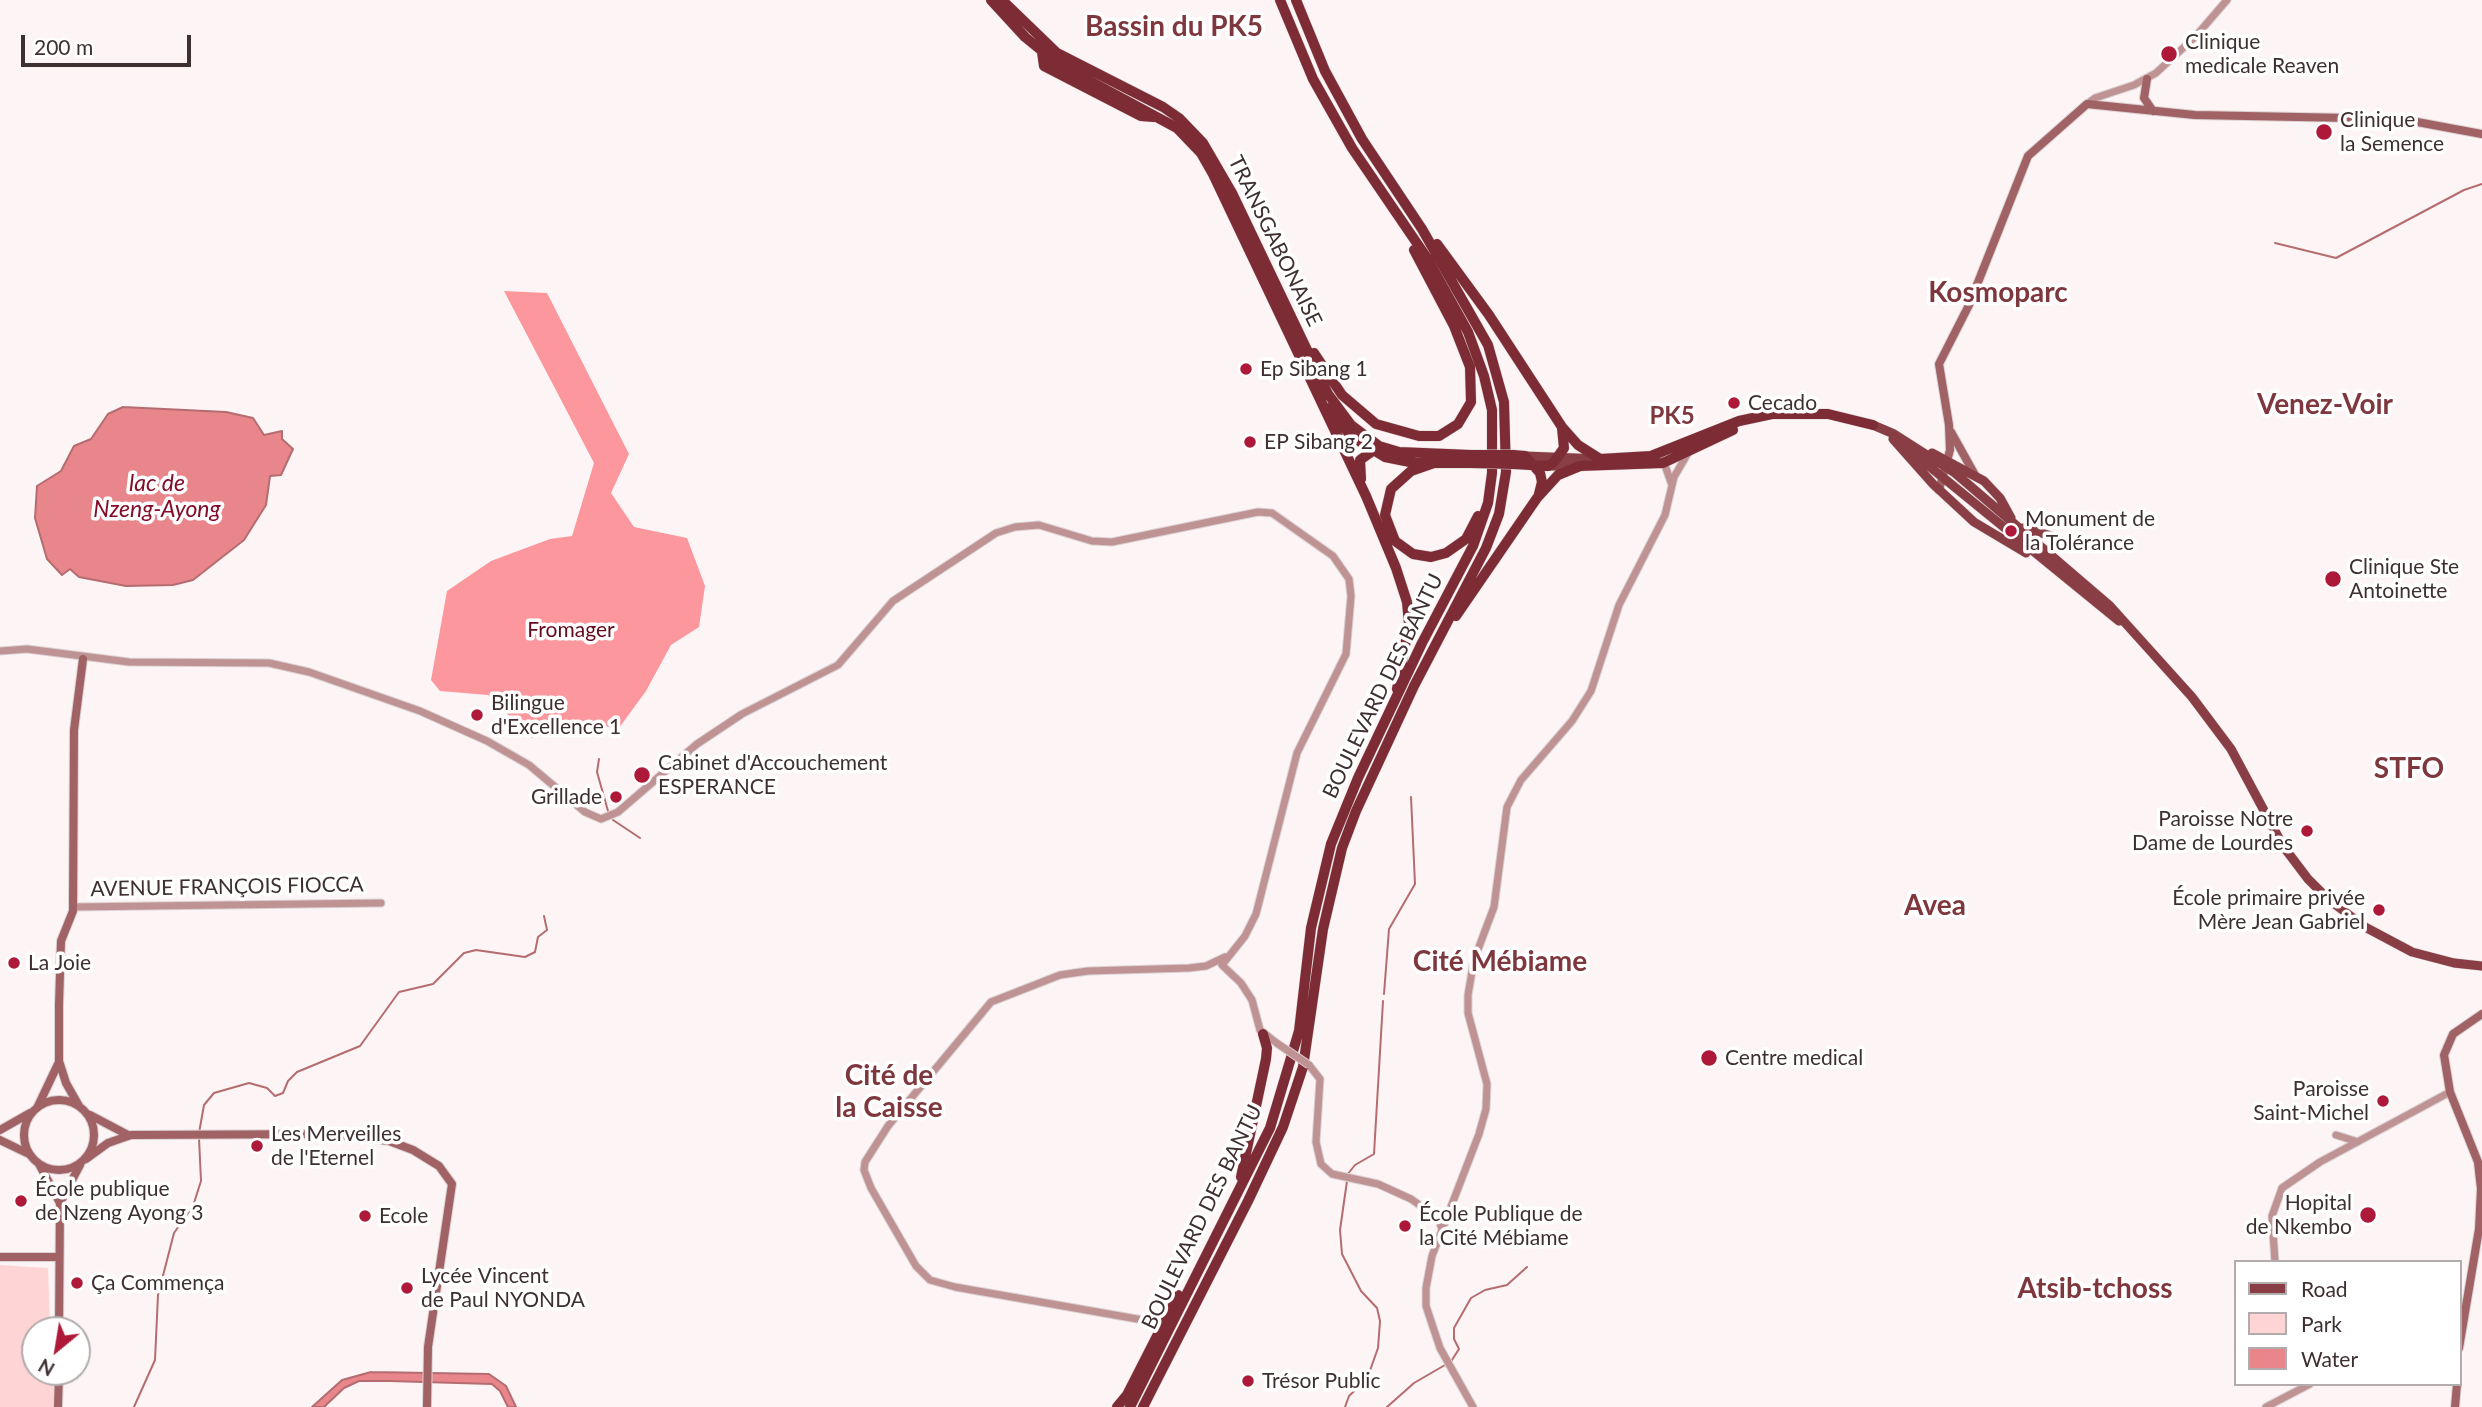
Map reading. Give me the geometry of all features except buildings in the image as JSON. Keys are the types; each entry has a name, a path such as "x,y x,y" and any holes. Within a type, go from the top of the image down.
{"highway":[{"name":"TRANSGABONAISE","path":"991,0 1042,52 1073,73 1160,117 1188,137 1213,174 1320,397 1343,429 1371,450 1400,461 1434,463 1471,459"},
{"name":"TRANSGABONAISE","path":"1002,0 1057,53 1163,107 1195,133 1214,158 1233,193 1328,394 1351,425 1380,446 1415,455 1471,459"},
{"name":"BOULEVARD DES BANTU","path":"1130,1407 1189,1286 1266,1139 1291,1066 1302,1014 1314,910 1331,844 1358,778 1422,643 1473,547 1488,503 1492,473 1492,410 1478,357 1468,332 1427,258 1352,148 1313,79 1280,0"},
{"name":"BOULEVARD DES BANTU","path":"1143,1407 1283,1127 1303,1067 1323,929 1342,848 1356,811 1419,676 1480,562 1496,524 1504,484 1507,448 1504,402 1488,345 1422,229 1362,139 1325,71 1296,0"},
{"path":"1298,333 1342,395 1376,424 1419,436 1438,436 1458,424 1471,401 1469,367 1454,326 1397,216"},
{"path":"1422,229 1444,253 1489,315 1562,427 1578,445 1600,459 1662,458 1739,421 1772,414 1828,414 1872,427"},
{"path":"1320,397 1329,422 1366,496 1407,602 1408,640 1398,682 1398,697"},
{"path":"1419,676 1470,594 1537,498 1558,475 1580,466 1688,453 1735,429 1773,420 1828,419 1872,427"},
{"path":"1471,459 1513,460 1548,466 1559,458 1565,443 1562,427"},
{"path":"1366,496 1359,463 1364,454 1380,449 1415,455"},
{"path":"1513,460 1525,456 1542,479 1537,498"},
{"path":"1434,463 1402,477 1391,489 1385,506 1386,524 1395,541 1407,552 1422,556 1446,553 1466,539 1476,521 1492,473"},
{"path":"1263,1034 1267,1053"},
{"path":"1227,1213 1248,1157 1267,1053 1272,1045 1279,1044"},
{"path":"1117,1407 1127,1395 1179,1293 1189,1286"}],"main road":[{"path":"2147,79 2144,98 2153,111"},
{"path":"1939,490 1947,463 1950,429 1939,364 1969,305 2028,156 2087,104 2271,118 2401,119 2482,134"},
{"path":"1872,427 1975,475"},
{"path":"1872,427 1893,439 1942,477 2000,527 2130,628"},
{"path":"1950,429 1975,475 2000,498 2014,525"},
{"path":"1893,439 1939,490 1983,528 2045,562"},
{"path":"1525,456 1600,459"},
{"path":"1947,463 2014,525 2110,606 2192,696 2231,749 2272,827 2308,879 2347,915 2381,936 2420,954 2482,967"},
{"path":"1548,466 1580,466"},
{"path":"1983,528 2014,525 2055,537"},
{"path":"30,1154 24,1133 52,1082 59,1061 61,941 73,907 74,730 83,659"},
{"path":"2461,1327 2479,1228 2481,1189 2477,1162 2450,1092 2444,1062 2447,1044 2458,1030 2482,1014"},
{"path":"59,1061 66,1083 91,1121 94,1140 60,1203 59,1316"},
{"path":"0,1130 58,1100 83,1109 101,1123 131,1135"},
{"path":"39,1164 61,1170 84,1161 108,1143 131,1135 369,1136 413,1150 446,1173 452,1184 431,1325 427,1407"},
{"path":"0,1140 30,1154 39,1164 60,1203"},
{"path":"0,1257 59,1256"},
{"path":"58,1407 59,1386"},
{"path":"2455,1407 2457,1386"}],"street":[{"path":"2087,104 2095,98 2147,79 2195,37 2227,0"},
{"path":"1473,1407 1434,1335 1425,1300 1430,1264 1479,1135 1487,1102 1485,1076 1468,1013 1468,995 1474,960 1494,906 1509,802 1521,780 1572,721 1588,697 1616,611 1665,514 1672,485 1688,453"},
{"path":"1662,458 1672,485"},
{"path":"0,651 35,650 83,659 148,663 269,663 309,672 420,711 487,741 529,765 585,812 601,819 618,812 697,744 742,715 838,665 893,601 996,533 1015,527 1039,525 1092,541 1112,542 1263,511 1277,515 1328,552 1346,573 1350,588 1346,654 1301,739 1254,919 1241,942 1222,965 1241,983 1252,1000 1263,1034 1309,1065 1320,1079 1316,1142 1321,1164 1332,1174 1378,1184 1427,1208 1444,1211 1450,1208"},
{"name":"AVENUE FRANÇOIS FIOCCA","path":"73,907 381,903"},
{"path":"1206,966 1227,956"},
{"path":"1143,1320 955,1287 930,1280 916,1266 871,1188 865,1177 865,1162 888,1126 991,1002 1041,980 1078,971 1206,966 1228,973"},
{"path":"2275,1260 2272,1216 2278,1194 2304,1171 2450,1092"},
{"path":"2337,1153 2340,1146 2336,1135 2357,1141"},
{"path":"1427,1208 1438,1218 1442,1230"},
{"path":"2266,1407 2306,1386"}],"green space":[{"name":"Fromager","path":"504,291 547,293 629,454 611,493 634,527 687,538 705,586 699,627 671,645 646,691 619,728 544,720 532,738 488,695 440,691 431,680 447,591 491,561 550,539 572,536 594,463"},
{"path":"0,1265 48,1268 50,1316 21,1316 21,1386 53,1386 54,1407 0,1407"}],"water":[{"name":"lac de Nzeng-Ayong","path":"123,407 226,412 253,418 264,435 282,431 282,439 293,449 281,475 270,476 266,505 244,540 193,580 173,585 126,586 79,577 70,569 62,575 47,559 35,518 37,486 61,471 74,446 91,439 108,414"},
{"path":"371,1372 489,1374 506,1386 516,1407 508,1407 500,1391 492,1384 359,1381 344,1388 324,1407 312,1407 342,1380"}],"waterway":[{"path":"2275,243 2336,258 2464,190 2482,184"},
{"path":"599,759 597,772 608,811"},
{"path":"1384,994 1389,929 1415,884 1411,797"},
{"path":"613,820 640,838"},
{"path":"199,1133 204,1105 214,1093 249,1083 267,1088 275,1096 283,1093 288,1081 297,1072 360,1046 399,992 433,984 464,953 476,950 525,957 535,952 538,937 547,930 544,916"},
{"path":"1347,1175 1355,1165 1374,1154 1383,1001"},
{"path":"134,1407 155,1360 158,1295 174,1233 193,1206 201,1181 199,1138"},
{"path":"1345,1407 1349,1396 1367,1379 1378,1348 1380,1321 1377,1308 1361,1291 1342,1254 1340,1230 1347,1181"},
{"path":"1450,1363 1459,1349 1454,1339 1454,1328 1471,1298 1485,1290 1507,1285 1527,1267"},
{"path":"1387,1407 1414,1383 1445,1365"}],"place":[{"name":"Clinique medicale Reaven","path":"2169,54"},
{"name":"Clinique la Semence","path":"2324,132"},
{"name":"Ep Sibang 1","path":"1246,369"},
{"name":"Cecado","path":"1734,403"},
{"name":"EP Sibang 2","path":"1250,442"},
{"name":"Monument de la Tolérance","path":"2011,531"},
{"name":"Clinique Ste Antoinette","path":"2333,579"},
{"name":"Bilingue d'Excellence 1","path":"477,715"},
{"name":"Cabinet d'Accouchement ESPERANCE","path":"642,775"},
{"name":"Grillade","path":"616,797"},
{"name":"Paroisse Notre Dame de Lourdes","path":"2307,831"},
{"name":"École primaire privée Mère Jean Gabriel","path":"2379,910"},
{"name":"La Joie","path":"14,963"},
{"name":"Centre medical","path":"1709,1058"},
{"name":"Paroisse Saint-Michel","path":"2383,1101"},
{"name":"Les Merveilles de l'Eternel","path":"257,1146"},
{"name":"École publique de Nzeng Ayong 3","path":"21,1201"},
{"name":"Hopital de Nkembo","path":"2368,1215"},
{"name":"Ecole","path":"365,1216"},
{"name":"École Publique de la Cité Mébiame","path":"1405,1226"},
{"name":"Ça Commença","path":"77,1283"},
{"name":"Lycée Vincent de Paul NYONDA","path":"407,1288"},
{"name":"Trésor Public","path":"1248,1381"}],"district":[{"name":"Bassin du PK5","path":"1174,27"},
{"name":"Kosmoparc","path":"1998,293"},
{"name":"Venez-Voir","path":"2325,405"},
{"name":"PK5","path":"1672,416"},
{"name":"STFO","path":"2409,769"},
{"name":"Avea","path":"1935,906"},
{"name":"Cité Mébiame","path":"1500,962"},
{"name":"Cité de la Caisse","path":"889,1092"},
{"name":"Atsib-tchoss","path":"2095,1289"}]}
